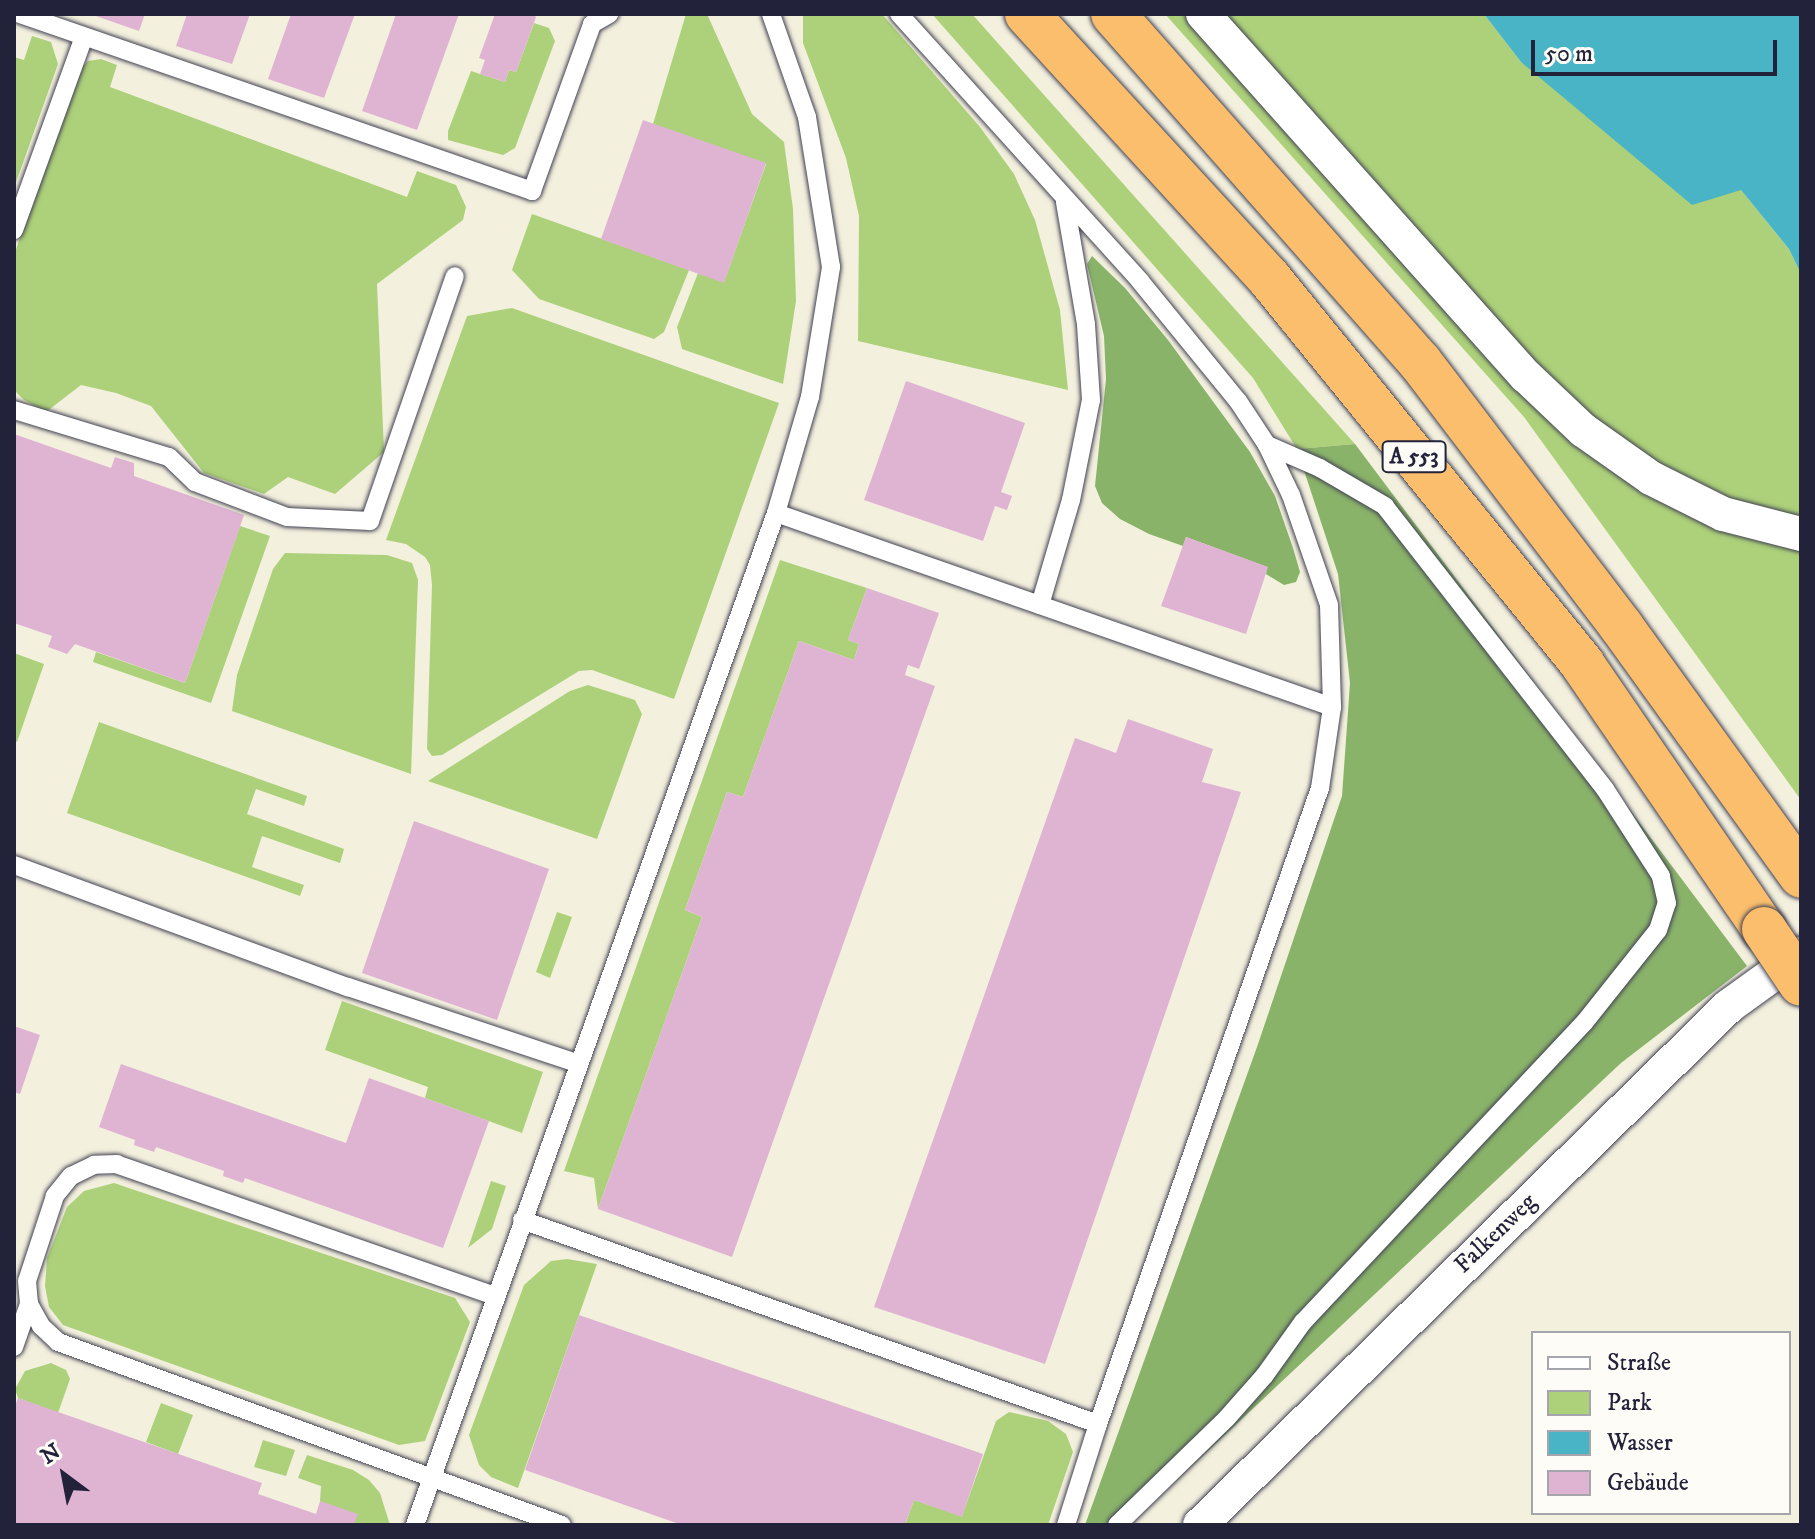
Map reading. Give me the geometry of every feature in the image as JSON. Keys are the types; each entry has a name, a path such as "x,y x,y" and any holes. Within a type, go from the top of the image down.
{"highway":[{"name":"A 553","path":"1027,14 1269,278 1583,665 1801,984"},
{"name":"A 553","path":"1113,14 1420,362 1621,626 1801,876"}],"street":[{"path":"1203,14 1526,376 1583,430 1651,478 1723,514 1801,534"},
{"name":"Falkenweg","path":"1200,1525 1729,1006 1801,954"}],"lane":[{"path":"20,14 532,191 585,19 609,14"},
{"path":"415,1525 776,513 810,397 831,267 807,117 771,14"},
{"path":"899,14 1195,345 1267,445 1291,495 1329,605 1332,707 1320,788 1098,1424 1066,1525"},
{"path":"14,230 84,37"},
{"path":"1040,605 1071,500 1091,400 1086,324 1065,202"},
{"path":"14,410 169,457 195,482 287,517 370,521 455,276"},
{"path":"1117,1525 1227,1418 1265,1375 1303,1322 1584,1023 1658,930 1667,903 1661,876 1605,789 1385,506 1320,468 1267,445"},
{"path":"776,513 1332,707"},
{"path":"14,865 348,987 579,1064"},
{"path":"495,1296 117,1164 94,1165 71,1176 55,1196 21,1279 29,1304 41,1326 58,1342 562,1525"},
{"path":"522,1220 1098,1424"},
{"path":"14,1347 29,1304"}],"green space":[{"path":"686,14 707,14 752,114 784,142 793,209 796,301 783,384 682,349 677,327 698,273 724,282 766,164 653,124"},
{"path":"803,14 882,14 980,127 1014,174 1035,220 1060,310 1068,390 858,341 859,216 846,158 803,43"},
{"path":"932,14 972,14 1355,444 1297,449 1253,378"},
{"path":"1165,14 1484,14 1521,62 1741,190 1789,249 1801,274 1801,800 1524,417"},
{"path":"534,23 549,28 555,41 515,148 503,155 448,140 448,131 471,71 505,82 509,70 516,72"},
{"path":"32,36 51,42 58,64 14,188 14,57 24,60"},
{"path":"101,59 117,65 110,87 407,197 417,171 456,185 466,207 463,220 377,284 384,452 335,494 288,477 264,494 204,473 151,406 116,393 81,385 46,412 24,400 14,390 14,255 78,72 88,61"},
{"path":"532,214 689,270 664,332 654,339 539,299 512,270"},
{"path":"1092,256 1125,288 1168,340 1250,452 1275,496 1300,572 1296,582 1284,585 1266,574 1267,567 1186,537 1183,546 1149,534 1120,519 1102,503 1095,486 1106,379 1104,336 1087,264"},
{"path":"512,308 779,403 674,699 592,670 579,671 442,755 432,756 427,749 430,565 425,557 406,544 386,540 467,316"},
{"path":"1355,444 1747,966 1621,1063 1129,1525 1085,1525 1257,1047 1342,796 1350,683 1338,574 1297,449"},
{"path":"240,526 270,536 211,703 93,662 96,652 185,683"},
{"path":"285,553 387,555 412,563 418,580 411,774 232,711 237,675 273,569"},
{"path":"780,560 867,588 848,640 859,644 854,660 799,641 743,797 727,792 685,910 702,917 598,1209 594,1178 564,1171"},
{"path":"14,653 44,664 17,742 14,741"},
{"path":"588,685 635,700 642,714 597,839 428,781 570,691"},
{"path":"99,722 307,796 304,806 256,789 247,814 344,849 340,863 262,836 252,867 304,885 300,896 67,813"},
{"path":"557,912 572,917 550,978 536,972"},
{"path":"342,1001 543,1072 522,1133 425,1098 428,1087 325,1050"},
{"path":"491,1181 506,1186 492,1229 468,1248"},
{"path":"114,1183 455,1298 470,1322 425,1441 399,1445 63,1325 49,1307 45,1286 47,1258 67,1207 84,1191"},
{"path":"567,1259 597,1264 518,1488 491,1477 479,1465 469,1435 524,1285 551,1261"},
{"path":"51,1363 66,1370 70,1379 58,1413 18,1398 15,1389 25,1371"},
{"path":"161,1403 193,1415 178,1454 146,1442"},
{"path":"1009,1412 1048,1421 1066,1434 1073,1452 1048,1525 905,1525 914,1500 962,1516 996,1421"},
{"path":"263,1440 295,1450 286,1476 254,1467"},
{"path":"307,1455 353,1470 369,1480 380,1493 390,1525 354,1525 320,1501 321,1486 298,1478"}],"water":[{"path":"1484,14 1801,14 1801,274 1789,249 1741,190 1692,205 1521,62"}],"building":[{"path":"90,14 145,14 139,31"},
{"path":"187,14 250,14 232,64 176,46"},
{"path":"291,14 355,14 324,98 268,79"},
{"path":"396,14 459,14 417,130 362,111"},
{"path":"495,14 533,14 536,17 516,72 509,70 505,82 480,74 485,60 479,58"},
{"path":"643,120 766,163 724,283 601,239"},
{"path":"906,381 1025,423 1001,492 1012,496 1007,510 995,506 983,541 864,500"},
{"path":"14,434 111,468 115,457 134,463 134,476 244,515 185,683 75,644 67,654 48,647 52,636 14,623"},
{"path":"1186,537 1268,567 1246,634 1161,606"},
{"path":"867,588 939,613 919,669 908,665 905,675 935,686 732,1257 598,1209 702,917 685,910 727,792 743,797 799,641 854,660 859,644 848,640"},
{"path":"1128,719 1213,749 1202,782 1241,792 1045,1364 874,1307 1075,738 1116,753"},
{"path":"414,821 549,869 497,1020 362,973"},
{"path":"14,1026 40,1035 20,1094 14,1092"},
{"path":"121,1064 346,1143 369,1078 489,1121 443,1248 245,1178 243,1183 223,1176 224,1171 156,1147 154,1152 134,1145 135,1140 99,1127"},
{"path":"579,1315 983,1454 962,1517 914,1500 905,1525 682,1525 525,1470"},
{"path":"18,1398 262,1483 258,1494 316,1514 320,1501 358,1514 354,1525 14,1525 14,1409"}]}
